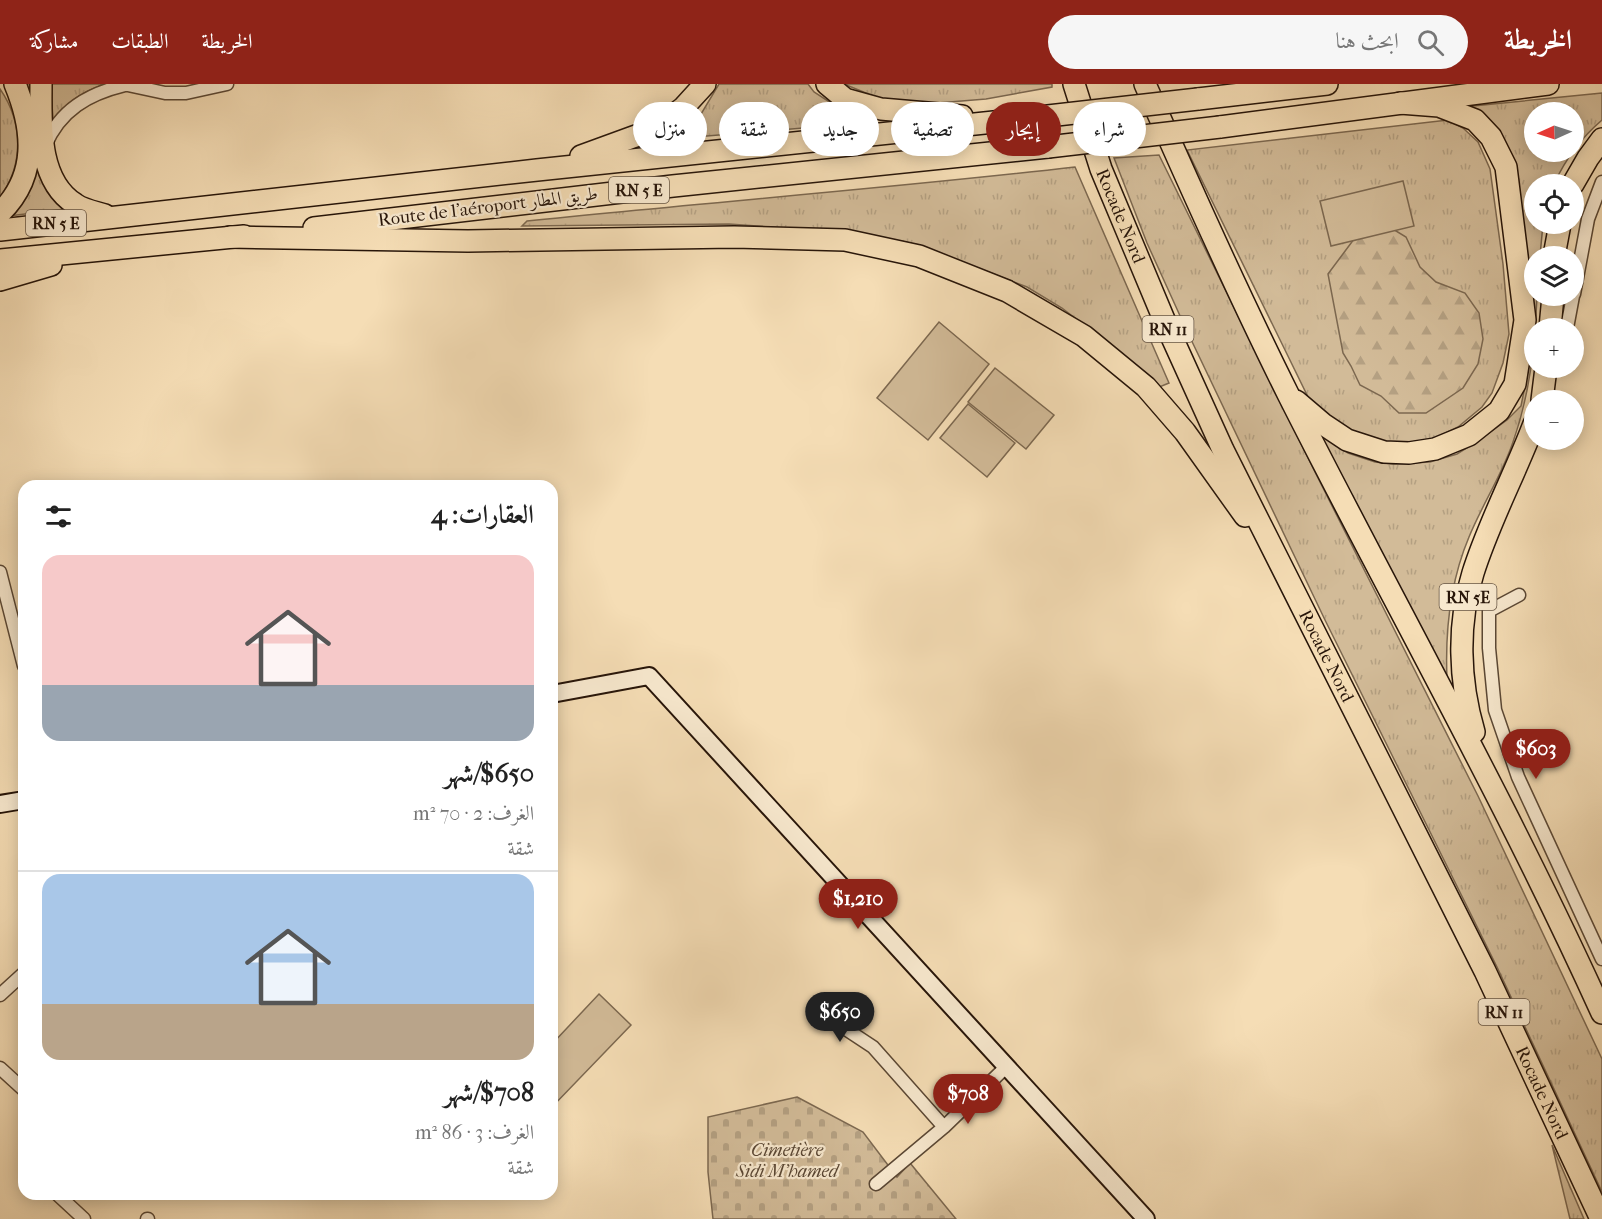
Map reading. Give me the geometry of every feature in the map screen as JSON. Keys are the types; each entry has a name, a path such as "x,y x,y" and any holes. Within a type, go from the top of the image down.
{"highway":[{"path":"0,213 15,197 23,182 28,164 27,121 15,84"},
{"path":"41,84 44,147 50,174 60,190 75,204 112,216"},
{"path":"537,170 610,147 655,129 683,108 705,84"},
{"path":"827,84 845,99 880,109 986,118"},
{"name":"Rocade Nord","path":"1074,84 1101,168 1161,313 1223,450 1485,971 1601,1219"},
{"path":"1145,84 1289,394 1489,778 1602,1013"},
{"name":"RN 5 E","path":"1061,115 1327,84"},
{"name":"RN 5 E","path":"1400,103 1548,84"},
{"path":"1289,394 1323,424 1347,440 1384,452 1409,453 1435,449 1469,435 1499,411 1515,384 1525,320 1506,167 1491,137 1474,120 1439,106 1400,103"},
{"name":"Route de l'aéroport طريق المطار","path":"0,260 1048,147 1400,103"},
{"name":"Route de l'aéroport طريق المطار","path":"0,230 112,216 986,123"},
{"path":"1579,174 1602,139"},
{"path":"230,237 468,241 734,237 845,240 919,256 1007,291 1084,336 1146,387 1185,432 1282,566"},
{"path":"0,280 100,251"},
{"name":"RN 5E","path":"1489,778 1469,715 1462,671 1463,623 1472,574 1524,448"}],"street":[{"path":"44,147 66,113 93,95 124,84 148,86 165,93 186,93 227,84"},
{"path":"1583,246 1588,219 1602,182"},
{"path":"0,573 18,643"},
{"path":"1519,596 1489,611 1489,648 1495,710 1518,777 1602,959"},
{"path":"558,693 648,676 1146,1219"},
{"path":"0,804 18,801"},
{"path":"0,995 18,978"},
{"path":"823,1014 873,1047 945,1127"},
{"path":"876,1184 945,1127 1007,1066"},
{"path":"0,1068 18,1084"},
{"path":"63,1200 84,1219"}],"green space":[{"path":"22,84 37,84 38,108 73,208 9,216 17,208"},
{"path":"51,84 102,85 74,99 53,122"},
{"path":"719,84 808,84 814,92 829,102 801,102 801,128 789,129 789,102 719,102 719,135 707,136 707,104"},
{"path":"844,84 1052,84 1052,87 986,99 949,102 888,102"},
{"path":"0,89 13,115 18,143 13,171 0,197"},
{"path":"1602,93 1602,120 1584,139 1584,102 1524,102 1524,162 1566,162 1559,174 1524,174 1524,234 1542,234 1541,246 1525,246 1522,213 1463,107"},
{"path":"1448,120 1463,128 1478,142 1490,169 1503,264 1509,334 1503,363 1492,393 1482,407 1458,427 1433,439 1390,445 1343,430 1309,399 1187,150"},
{"path":"1159,155 1478,796 1602,1059 1602,1192 1497,967 1325,620 1147,243 1114,158"},
{"path":"1075,167 1169,383 1157,388 1106,342 1062,308 1027,287 919,245 864,234 729,224 522,226 527,221"},
{"path":"1403,181 1414,226 1331,246 1320,201"},
{"path":"1383,223 1406,237 1420,267 1436,282 1465,293 1479,313 1483,339 1478,364 1463,388 1426,413 1399,413 1381,396 1360,385 1343,353 1328,274 1363,227"},
{"path":"1530,306 1536,306 1536,318 1531,318"},
{"path":"939,322 989,364 928,440 877,398"},
{"path":"995,368 1054,415 1026,449 968,402"},
{"path":"1527,378 1529,378 1528,390 1524,390"},
{"path":"1524,391 1524,406 1508,454 1474,525 1457,571 1448,625 1447,679 1320,434 1348,453 1375,462 1393,464 1430,462 1457,454 1507,420 1521,406"},
{"path":"968,404 1015,443 987,477 940,438"},
{"path":"599,994 631,1025 558,1101 558,1038"},
{"name":"Cimetière Sidi M'hamed","path":"797,1097 863,1132 897,1177 910,1163 956,1219 713,1219 708,1172 708,1117"},
{"path":"1552,1145 1584,1219 1570,1219"}]}
